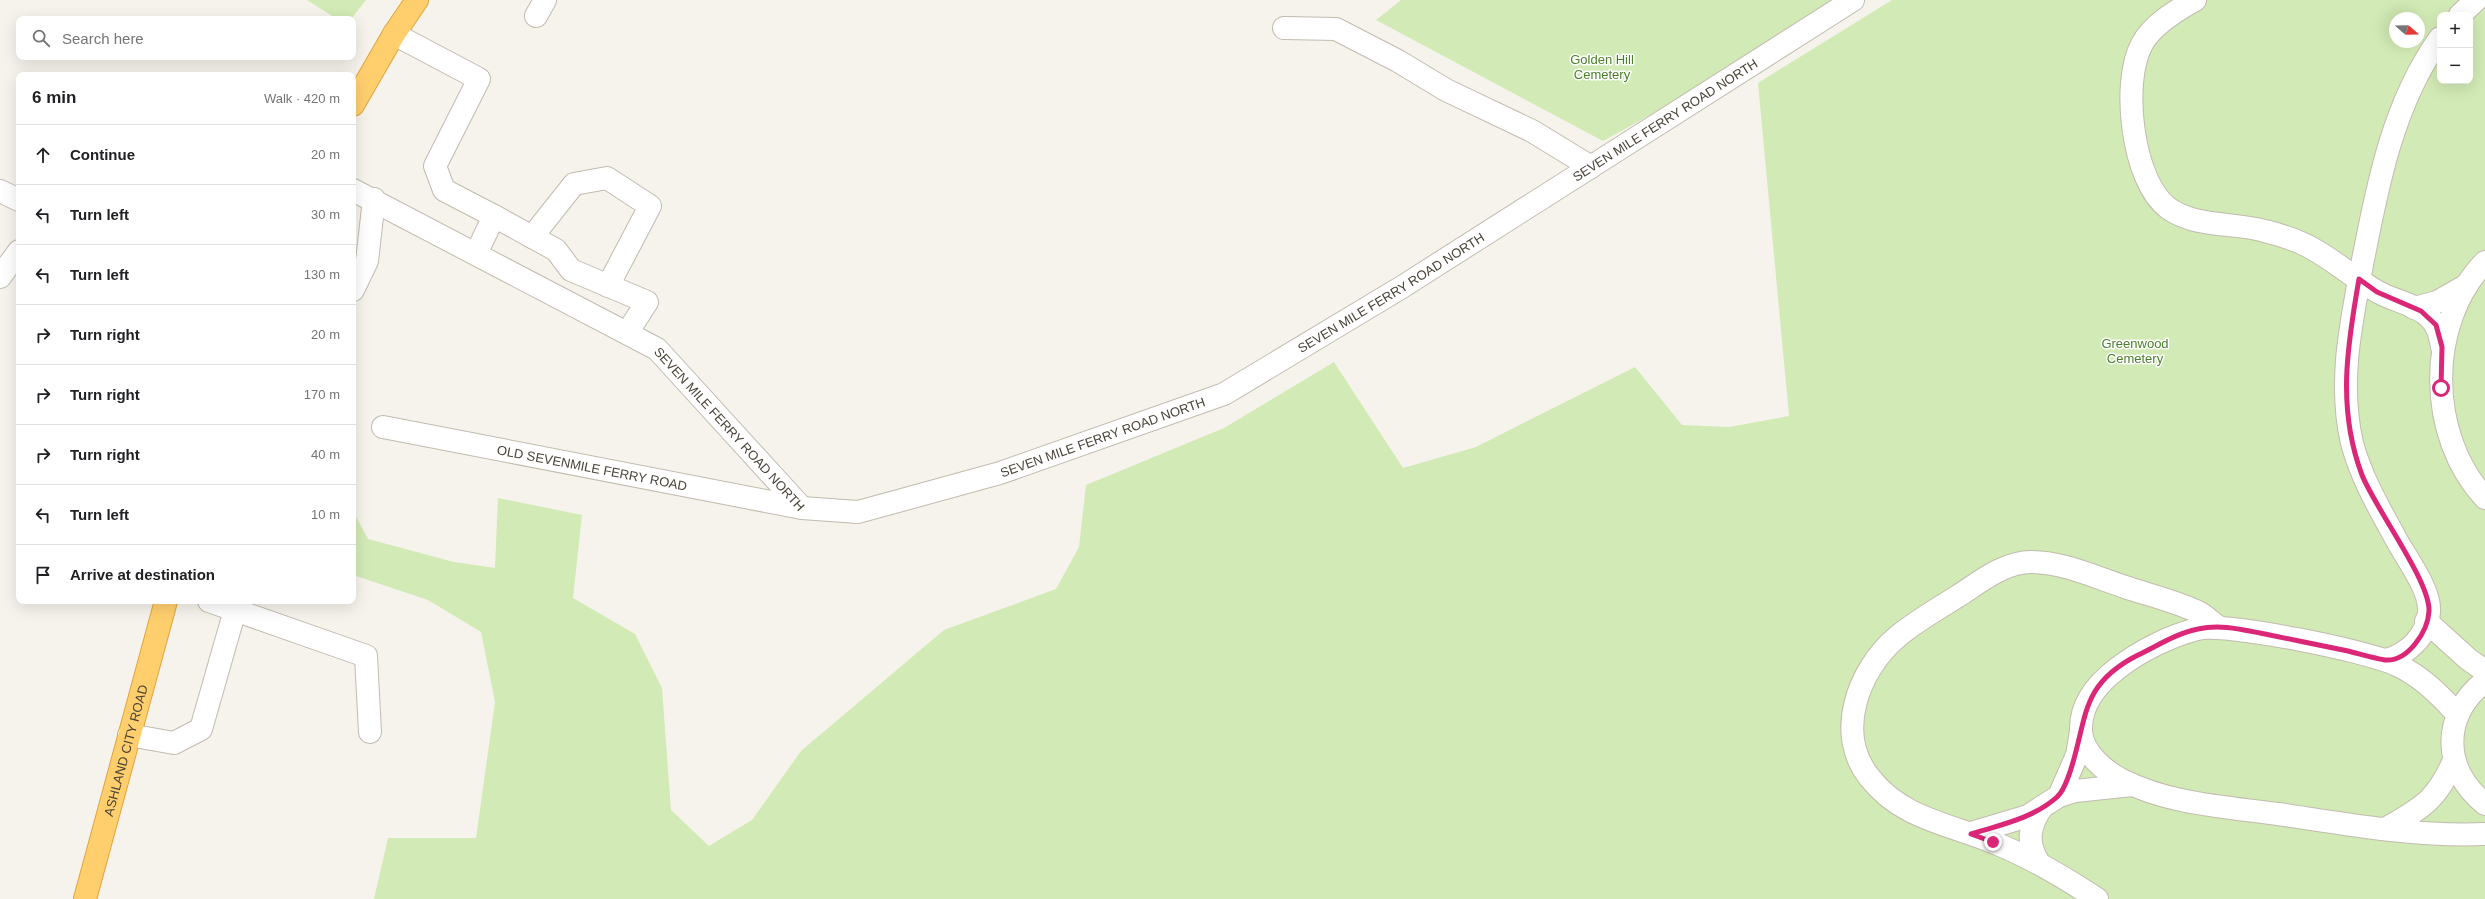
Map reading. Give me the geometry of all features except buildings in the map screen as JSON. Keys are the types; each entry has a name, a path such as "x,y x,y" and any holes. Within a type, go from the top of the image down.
{"highway":[{"path":"356,100 394,34 417,0"},
{"name":"ASHLAND CITY ROAD","path":"85,899 165,604"}],"street":[{"name":"SEVEN MILE FERRY ROAD NORTH","path":"356,191 657,349 802,508 858,512 1000,472 1224,394 1402,287 1853,0"},
{"path":"2195,0 2154,30 2142,42 2132,67 2131,101 2140,158 2156,194 2168,208 2182,216 2199,221 2263,230 2312,248 2377,292 2421,311 2436,325 2442,347 2441,388 2450,432 2467,474 2485,498"},
{"path":"2463,12 2476,0"},
{"path":"1284,28 1336,29 1398,61 1446,90 1532,131 1591,167"},
{"path":"394,34 479,79 435,166 444,190 556,250 571,270 647,302 628,333"},
{"path":"2387,660 2409,651 2417,641 2429,612 2428,600 2422,585 2363,477 2352,442 2346,405 2345,370 2359,279 2382,177 2404,104 2424,64 2437,43"},
{"path":"532,237 574,184 607,178 650,206 608,286"},
{"path":"0,191 16,199"},
{"path":"356,284 367,261 374,200"},
{"path":"476,254 494,216"},
{"path":"0,277 16,255"},
{"path":"2442,347 2456,305 2483,261"},
{"path":"2414,308 2437,302 2467,286"},
{"name":"OLD SEVENMILE FERRY ROAD","path":"383,427 802,508"},
{"path":"2097,899 2039,863 1971,834 1924,819 1887,798 1868,777 1855,752 1852,722 1855,703 1864,678 1877,658 1897,637 2002,568 2031,562 2063,566 2171,602 2200,613 2217,626"},
{"path":"218,604 366,656 370,732"},
{"path":"129,735 174,742 201,729 235,610"},
{"path":"2426,621 2468,659 2485,670"},
{"path":"2039,863 2033,854 2030,835 2033,820 2051,801 2077,755 2088,701 2095,688 2128,660 2176,636 2198,629 2217,626 2300,641 2387,660 2419,678 2458,715"},
{"path":"2485,681 2465,702 2458,715 2453,734 2455,768 2464,784 2485,804"},
{"path":"2081,732 2092,756 2106,770 2135,785 2201,804 2348,825 2452,836 2485,834"},
{"path":"2387,828 2423,807 2434,796 2444,783 2454,760"},
{"path":"1971,834 2028,816 2051,801 2101,787 2135,785"}],"green space":[{"path":"307,0 366,0 353,16 332,16"},
{"name":"Golden Hill Cemetery","path":"1401,0 1833,0 1703,86 1603,141 1376,20"},
{"name":"Greenwood Cemetery","path":"1892,0 2485,0 2485,899 374,899 388,838 476,838 495,702 481,632 428,600 356,576 356,517 368,539 454,562 495,568 498,498 582,515 573,598 635,634 662,688 671,810 709,846 752,820 801,751 944,630 1056,589 1079,547 1086,485 1224,428 1334,362 1403,468 1476,447 1635,367 1682,425 1729,427 1789,416 1758,83"}],"route":[{"path":"1993,842 1971,834 2028,816 2059,796 2077,755 2083,716 2088,701 2095,688 2128,660 2176,636 2198,629 2217,626 2314,644 2387,660 2400,656 2409,651 2417,641 2424,627 2429,612 2428,600 2422,585 2363,477 2352,442 2346,405 2345,370 2349,335 2359,279 2377,292 2421,311 2436,325 2442,347 2441,388"}]}
